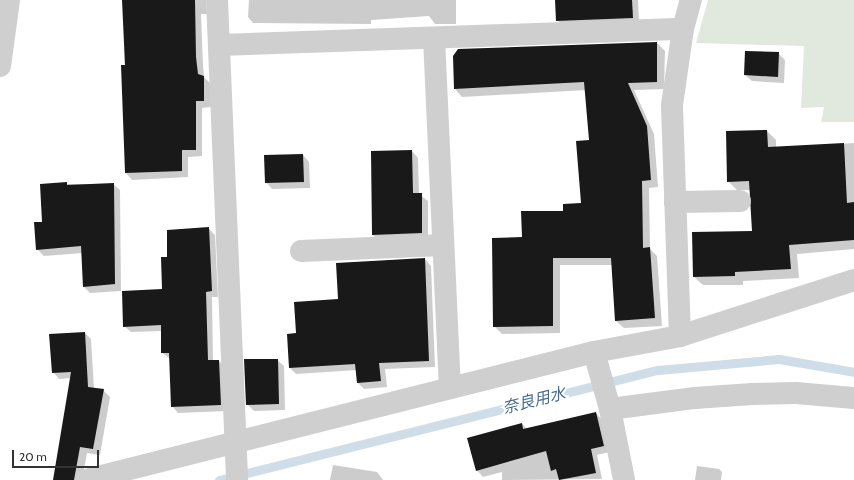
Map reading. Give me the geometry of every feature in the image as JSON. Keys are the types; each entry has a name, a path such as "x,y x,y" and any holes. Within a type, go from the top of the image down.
{"street":[{"path":"0,66 9,0"},
{"path":"217,0 220,45 234,443 237,480"},
{"path":"680,336 672,105 683,29 691,0"},
{"path":"220,45 683,29"},
{"path":"434,38 450,387"},
{"path":"675,202 740,201"},
{"path":"301,251 443,245"},
{"path":"86,480 450,387 594,352 680,336 854,280"},
{"path":"594,352 610,409 624,480"},
{"path":"610,409 695,398 752,394 796,394 854,398"}],"shaded area":[{"path":"708,0 854,0 854,122 821,122 824,107 801,108 804,46 696,43"}],"building":[{"path":"122,0 195,0 196,57 198,74 204,76 204,101 196,101 196,150 182,150 182,171 125,173 121,65 125,65"},
{"path":"555,0 632,0 633,18 556,21"},
{"path":"657,42 657,82 628,83 647,126 651,180 642,181 643,248 650,247 655,318 615,321 611,258 553,258 553,326 493,327 492,238 522,237 521,211 563,211 563,204 581,203 576,141 589,140 584,82 454,89 453,56 458,49"},
{"path":"745,51 779,52 778,77 744,75"},
{"path":"767,130 768,147 844,143 847,203 854,202 854,240 789,245 791,269 735,272 735,276 693,277 692,232 752,231 749,181 727,182 726,131"},
{"path":"412,150 413,193 422,193 422,233 372,235 371,151"},
{"path":"303,154 304,182 265,183 264,155"},
{"path":"67,182 67,185 114,183 115,284 83,287 81,246 36,250 34,222 42,222 40,184"},
{"path":"209,227 212,291 206,292 208,360 219,360 221,405 171,407 169,353 161,353 161,325 123,327 122,291 162,289 161,257 167,257 167,230"},
{"path":"425,258 429,361 379,363 381,381 357,383 355,364 289,368 287,334 296,333 294,302 338,299 336,263"},
{"path":"85,332 88,387 104,389 93,449 80,447 74,480 53,480 71,372 52,373 49,334"},
{"path":"244,359 278,359 279,404 246,405"},
{"path":"596,412 604,446 591,449 596,473 559,480 556,469 551,471 546,451 476,471 467,438 522,423 523,429"}],"waterway":[{"name":"奈良用水","path":"219,480 658,370 779,359 854,372"}]}
